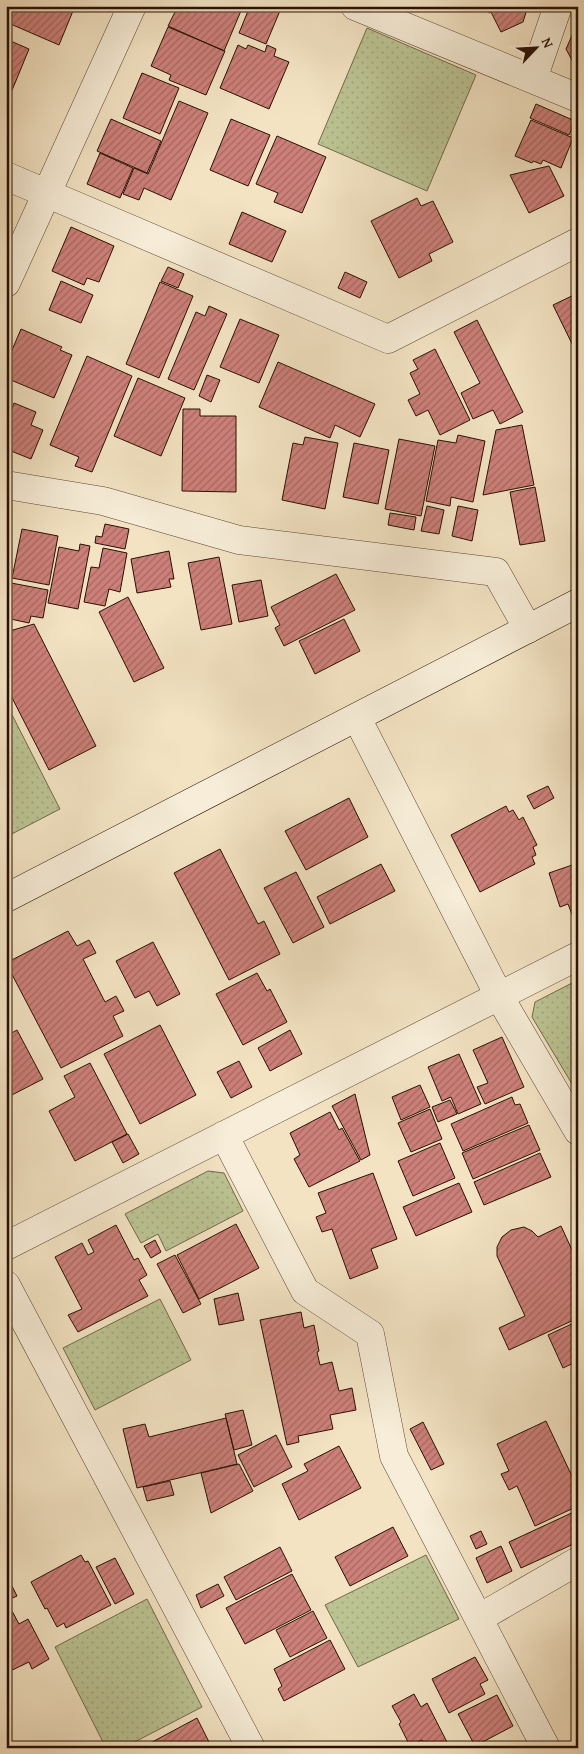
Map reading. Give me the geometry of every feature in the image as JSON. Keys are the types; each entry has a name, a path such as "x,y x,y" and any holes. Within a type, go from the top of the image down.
{"street":[{"path":"6,283 132,6"},
{"path":"355,6 578,98"},
{"path":"533,79 558,6"},
{"path":"6,176 388,339 578,242"},
{"path":"6,485 103,501 239,540 496,572 528,629"},
{"path":"6,898 578,603"},
{"path":"357,718 499,996 575,1119"},
{"path":"6,1246 578,956"},
{"path":"224,1135 305,1291 370,1334 394,1456 546,1748"},
{"path":"6,1285 251,1748"},
{"path":"479,1618 578,1561"}],"green space":[{"path":"367,28 476,75 427,191 318,144"},
{"path":"6,703 60,809 6,837"},
{"path":"578,980 578,1094 532,1017 535,1002"},
{"path":"208,1171 224,1173 243,1211 166,1251 158,1234 141,1243 125,1214"},
{"path":"160,1299 191,1360 95,1410 63,1348"},
{"path":"426,1555 459,1619 358,1667 325,1605"},
{"path":"147,1599 202,1707 123,1748 106,1748 55,1647"}],"building":[{"path":"6,6 75,6 59,45 6,22"},
{"path":"167,6 243,6 224,51 168,26 175,12 166,8"},
{"path":"250,6 282,6 266,44 239,33"},
{"path":"486,6 528,6 523,22 501,32"},
{"path":"578,22 578,65 574,64 566,49"},
{"path":"168,27 225,51 206,95 169,80 171,75 151,66"},
{"path":"6,39 29,49 6,105"},
{"path":"238,45 246,49 248,45 265,52 267,45 276,49 274,56 289,62 269,109 220,88"},
{"path":"142,73 179,88 160,134 123,118"},
{"path":"179,101 208,113 171,200 144,188 139,200 123,194 134,168 148,174"},
{"path":"536,104 575,121 569,135 530,118"},
{"path":"111,119 161,141 147,173 97,151"},
{"path":"231,119 270,135 248,186 210,170"},
{"path":"531,120 573,138 561,168 543,160 541,164 533,161 532,163 515,156"},
{"path":"277,136 326,157 302,213 274,202 278,193 256,184"},
{"path":"578,150 578,176 572,164"},
{"path":"100,153 133,168 120,198 87,184"},
{"path":"549,166 564,196 529,213 510,175"},
{"path":"417,198 421,206 433,201 453,242 429,254 432,261 399,278 371,221"},
{"path":"242,212 286,231 272,262 229,244"},
{"path":"71,227 114,246 99,282 87,278 84,285 52,271"},
{"path":"168,267 184,274 178,288 161,281"},
{"path":"345,272 367,282 360,298 338,288"},
{"path":"61,281 93,295 81,323 49,310"},
{"path":"160,282 193,296 159,378 126,364"},
{"path":"578,293 578,356 553,305"},
{"path":"209,306 227,314 194,390 168,379 196,312 205,316"},
{"path":"240,319 279,335 259,383 220,367"},
{"path":"477,320 523,412 500,424 493,410 473,419 461,393 480,383 454,332"},
{"path":"21,329 62,347 60,350 72,355 54,398 6,378 6,364"},
{"path":"435,349 470,420 440,435 428,410 416,416 408,400 420,394 410,373 418,369 413,360"},
{"path":"87,356 132,376 92,472 75,466 79,457 50,445"},
{"path":"278,362 375,404 360,437 335,425 330,438 259,407"},
{"path":"207,375 220,380 211,402 199,396"},
{"path":"138,378 185,398 161,456 114,436"},
{"path":"14,403 36,412 31,425 43,430 31,459 6,449 6,414 9,415"},
{"path":"183,409 200,409 200,416 236,416 236,492 182,491"},
{"path":"522,425 534,485 483,495 496,430"},
{"path":"458,435 485,441 473,502 451,497 450,506 426,501 438,440 456,443"},
{"path":"305,437 338,443 325,509 282,500 293,443 303,445"},
{"path":"399,439 435,446 421,516 385,509"},
{"path":"354,443 389,450 378,504 343,497"},
{"path":"535,487 545,541 520,545 510,492"},
{"path":"427,506 444,510 439,534 421,531"},
{"path":"458,506 478,510 472,541 452,536"},
{"path":"390,513 416,517 414,530 388,525"},
{"path":"105,524 129,529 125,549 95,543 96,536 102,537"},
{"path":"22,529 58,536 49,585 12,578"},
{"path":"80,544 90,546 78,609 48,603 59,547 79,551"},
{"path":"103,548 127,553 120,592 109,589 105,606 84,602 91,567 99,568"},
{"path":"169,551 174,579 169,579 171,587 137,593 131,559"},
{"path":"219,557 232,624 201,630 188,563"},
{"path":"336,574 355,610 284,646 275,628 280,625 271,607"},
{"path":"261,580 268,616 239,622 232,585"},
{"path":"6,582 48,590 43,618 31,616 29,623 6,618 8,602 6,601"},
{"path":"128,597 164,668 134,682 99,612"},
{"path":"344,619 360,651 315,674 299,641"},
{"path":"34,624 96,746 49,770 6,686 6,632"},
{"path":"548,786 554,798 534,809 527,796"},
{"path":"349,798 368,837 306,870 285,831"},
{"path":"506,806 509,812 513,810 519,820 523,817 537,845 533,847 536,855 532,857 535,864 480,892 451,835"},
{"path":"220,849 258,924 264,921 280,954 229,980 174,873"},
{"path":"578,863 578,925 576,925 568,904 560,907 549,873"},
{"path":"381,864 395,891 330,924 317,897"},
{"path":"296,872 324,927 293,943 264,888"},
{"path":"68,931 77,946 89,940 96,953 83,959 105,1002 116,996 124,1011 113,1016 123,1036 61,1068 6,963"},
{"path":"153,942 180,994 157,1006 149,991 135,998 116,961"},
{"path":"257,973 267,991 270,989 287,1022 243,1045 216,994"},
{"path":"160,1025 196,1095 140,1124 104,1054"},
{"path":"17,1030 43,1079 6,1098 6,1036"},
{"path":"290,1030 302,1054 270,1071 258,1048"},
{"path":"502,1037 524,1087 485,1104 477,1087 488,1083 473,1050"},
{"path":"459,1054 481,1104 458,1114 451,1097 442,1101 428,1067"},
{"path":"239,1061 252,1087 231,1098 217,1072"},
{"path":"90,1063 127,1134 75,1161 49,1111 75,1097 64,1076"},
{"path":"420,1085 430,1107 401,1120 392,1097"},
{"path":"355,1094 370,1155 361,1160 332,1106"},
{"path":"512,1097 515,1105 520,1104 528,1123 463,1151 451,1124"},
{"path":"450,1100 457,1114 438,1122 432,1107"},
{"path":"430,1109 442,1139 411,1152 398,1123"},
{"path":"330,1112 339,1130 342,1128 360,1161 309,1187 294,1159 300,1155 290,1133"},
{"path":"529,1125 540,1150 473,1179 462,1153"},
{"path":"128,1134 139,1154 123,1163 112,1142"},
{"path":"440,1143 455,1178 413,1196 398,1161"},
{"path":"540,1153 551,1177 484,1205 474,1182"},
{"path":"373,1173 397,1239 371,1249 378,1268 350,1279 332,1229 322,1232 316,1217 326,1213 318,1193"},
{"path":"459,1183 472,1212 416,1236 403,1207"},
{"path":"236,1224 259,1268 199,1299 177,1255"},
{"path":"116,1225 134,1260 138,1258 147,1275 139,1280 148,1296 78,1332 68,1315 82,1309 55,1257 82,1243 88,1255 94,1252 88,1240"},
{"path":"561,1226 578,1263 578,1318 509,1350 499,1328 525,1316 497,1256 497,1247 502,1237 511,1230 524,1227 538,1237"},
{"path":"155,1240 161,1252 151,1258 144,1246"},
{"path":"175,1255 201,1304 183,1313 157,1264"},
{"path":"238,1293 244,1320 219,1325 214,1299"},
{"path":"301,1312 304,1328 314,1325 320,1365 332,1362 339,1391 352,1388 356,1410 330,1415 333,1429 298,1436 299,1442 287,1445 260,1320"},
{"path":"578,1321 578,1361 563,1368 548,1335"},
{"path":"243,1410 252,1445 234,1450 225,1414"},
{"path":"226,1418 237,1464 137,1488 123,1429 145,1424 149,1437"},
{"path":"546,1421 578,1489 578,1506 535,1526 517,1486 509,1490 501,1474 509,1471 497,1444"},
{"path":"423,1422 444,1464 431,1470 410,1429"},
{"path":"276,1435 292,1467 254,1487 238,1455"},
{"path":"339,1446 361,1488 299,1520 282,1484 308,1471 304,1464"},
{"path":"239,1464 253,1491 211,1513 201,1473"},
{"path":"170,1481 174,1495 147,1501 143,1487"},
{"path":"578,1510 578,1542 521,1568 509,1542"},
{"path":"393,1527 408,1556 350,1586 335,1557"},
{"path":"481,1531 487,1544 476,1549 470,1536"},
{"path":"501,1546 512,1571 487,1583 476,1558"},
{"path":"280,1547 292,1571 236,1600 224,1577"},
{"path":"81,1555 85,1562 88,1561 111,1605 66,1628 64,1623 57,1627 31,1582"},
{"path":"115,1558 134,1594 115,1604 96,1567"},
{"path":"6,1574 17,1596 6,1601"},
{"path":"292,1574 311,1610 245,1644 226,1608"},
{"path":"218,1584 224,1596 201,1608 196,1595"},
{"path":"12,1611 19,1624 28,1619 49,1659 32,1669 29,1662 6,1673 6,1614"},
{"path":"313,1611 327,1638 290,1657 276,1630"},
{"path":"330,1640 345,1669 284,1701 278,1689 282,1686 274,1669"},
{"path":"475,1657 488,1680 480,1684 485,1694 449,1713 432,1679"},
{"path":"414,1694 421,1707 427,1703 450,1748 426,1748 422,1740 410,1746 399,1724 401,1722 392,1706"},
{"path":"497,1695 513,1726 475,1746 458,1714"},
{"path":"197,1718 212,1748 141,1748"}]}
